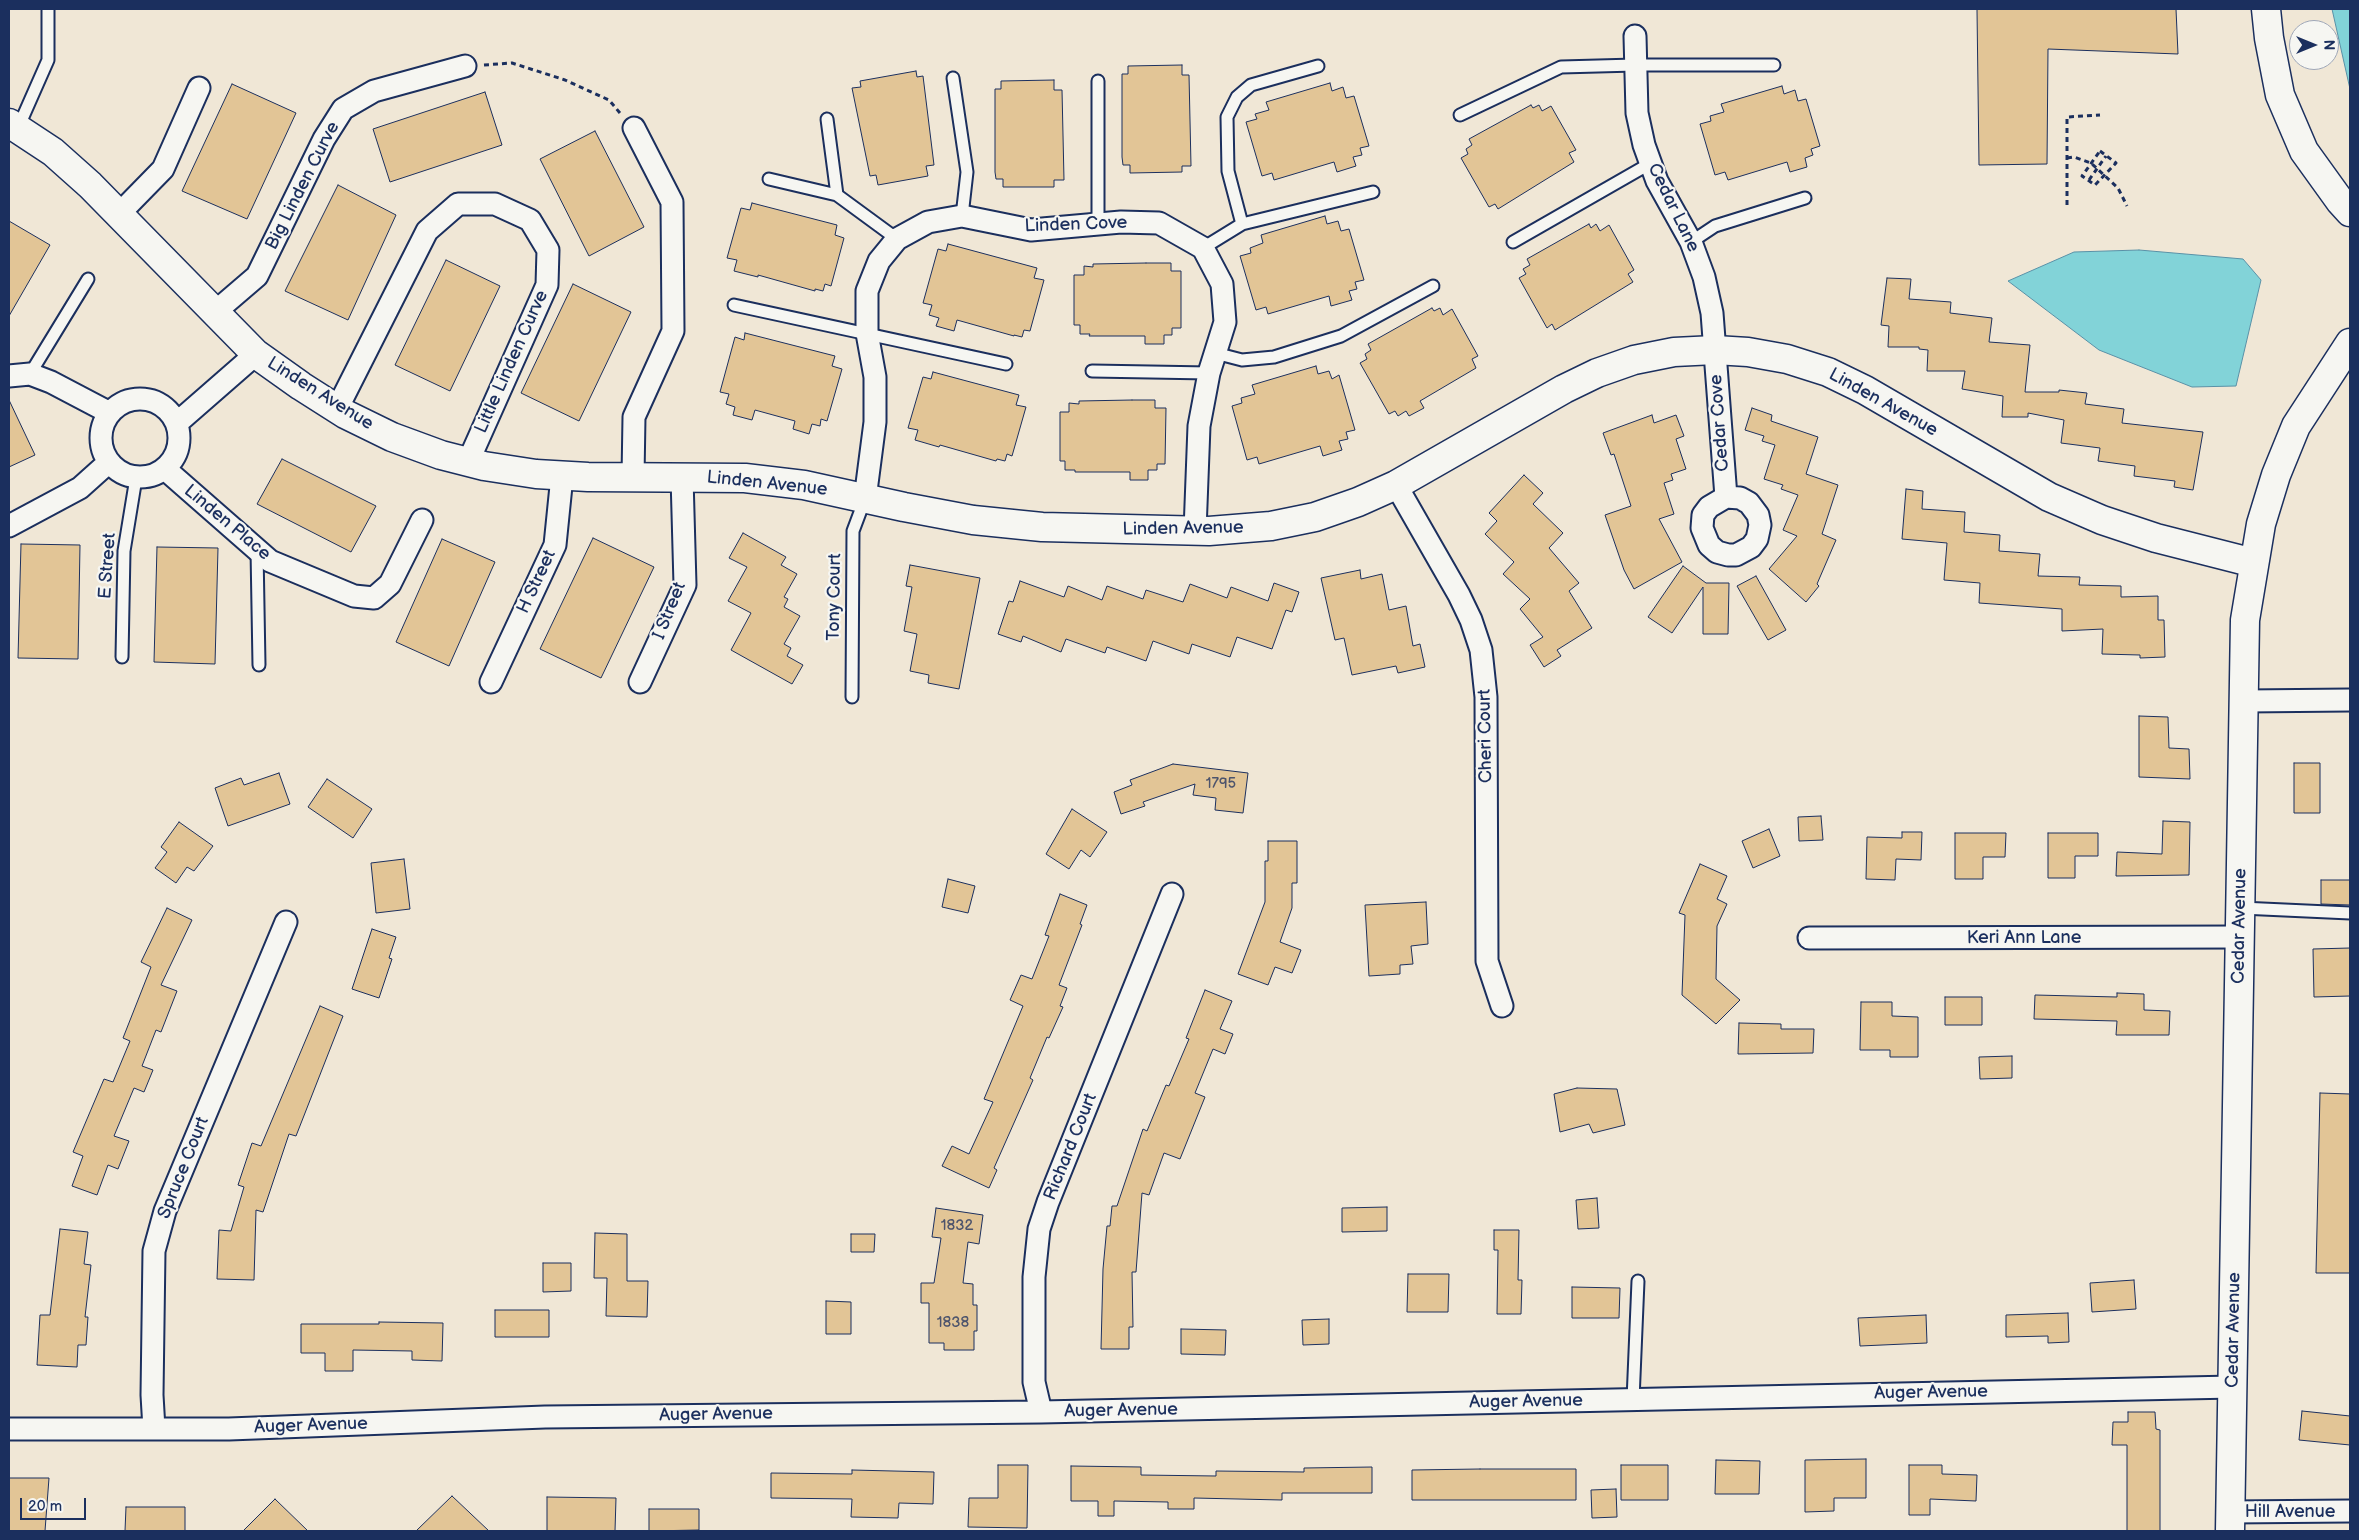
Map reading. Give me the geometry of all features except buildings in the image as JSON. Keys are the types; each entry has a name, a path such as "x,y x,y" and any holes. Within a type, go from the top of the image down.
{"street":[{"path":"2266,9 2269,38 2280,95 2304,151 2350,212"},
{"name":"Cedar Lane","path":"1635,36 1637,113 1657,181 1691,242 1704,276 1712,313 1715,350"},
{"name":"Big Linden Curve","path":"215,312 257,276 324,139 343,109 374,91 465,66"},
{"path":"119,214 163,168 199,88"},
{"path":"633,477 634,417 673,331 672,202 634,128"},
{"name":"Linden Avenue","path":"12,132 53,152 119,214 256,354 337,409 392,437 468,462 536,474 562,476 745,478 804,485 973,520 1042,527 1195,531 1271,526 1315,517 1358,502 1396,485 1564,389 1598,373 1634,360 1674,352 1715,350 1748,352 1788,359 1828,372 1865,390 2016,479 2067,505 2102,520 2156,538 2254,563"},
{"name":"Little Linden Curve","path":"337,409 427,231 458,204 495,204 530,220 548,250 547,285 468,462"},
{"name":"Linden Cove","path":"865,499 875,422 875,377 867,333 867,291 879,261 897,240 928,222 962,216 1031,230 1121,222 1159,223 1203,248"},
{"path":"1195,531 1199,426 1212,363 1225,322 1222,284 1203,248"},
{"name":"Cedar Avenue","path":"2230,1522 2245,620 2261,524 2276,475 2296,426 2350,344"},
{"name":"Cedar Cove","path":"1715,350 1726,497"},
{"path":"177,423 256,354"},
{"path":"9,376 30,374 51,382 110,413"},
{"path":"133,399 150,400 163,406 177,423 179,445 173,460 165,470 149,477 136,478 116,470 109,462 100,440 103,425 110,413 120,404 133,399"},
{"path":"9,526 80,488 109,462"},
{"name":"Linden Place","path":"165,470 270,561 354,596 374,598 390,584 422,520"},
{"name":"H Street","path":"491,682 555,545 562,476"},
{"name":"I Street","path":"640,682 685,585 682,477"},
{"name":"Cheri Court","path":"1396,485 1459,595 1471,620 1481,650 1486,697 1487,961 1502,1006"},
{"path":"2245,700 2350,700"},
{"name":"Richard Court","path":"1041,1412 1034,1382 1034,1277 1040,1229 1048,1202 1172,894"},
{"name":"Spruce Court","path":"154,1429 152,1283 154,1251 165,1211 286,922"},
{"name":"Keri Ann Lane","path":"1809,938 2240,937"},
{"name":"Auger Avenue","path":"9,1429 229,1429 545,1417 1041,1412 2233,1387"},
{"name":"Hill Avenue","path":"2230,1522 2350,1511"}],"lane":[{"path":"12,132 48,60 48,9"},
{"path":"1460,115 1561,67 1774,65"},
{"path":"1242,224 1228,171 1227,117 1237,97 1251,85 1318,66"},
{"path":"953,78 967,172 962,216"},
{"path":"1098,81 1098,224"},
{"path":"827,119 837,195"},
{"path":"1513,242 1651,163"},
{"path":"769,179 837,195 897,240"},
{"path":"1203,248 1242,224 1374,192"},
{"path":"1691,242 1715,226 1805,198"},
{"path":"30,374 88,279"},
{"path":"1092,370 1212,363 1274,357 1341,336 1433,286"},
{"path":"734,305 1006,364"},
{"name":"E Street","path":"122,657 124,551 136,478"},
{"name":"Tony Court","path":"852,697 854,531 865,499"},
{"path":"257,550 259,665"},
{"path":"2240,908 2350,913"},
{"path":"1632,1400 1638,1281"}],"path":[{"path":"465,66 512,63 565,80 609,100 634,128"},
{"path":"2067,205 2067,118 2100,115"},
{"path":"2100,151 2116,163 2095,185 2082,176 2091,163 2100,151"},
{"path":"2088,180 2106,156"},
{"path":"2067,158 2074,157 2091,163 2118,188 2126,206"}],"water":[{"path":"2332,9 2350,9 2350,89 2339,40 2339,20 2334,20"},
{"path":"2139,250 2243,259 2261,280 2236,386 2192,387 2099,350 2008,281 2074,252"}]}
